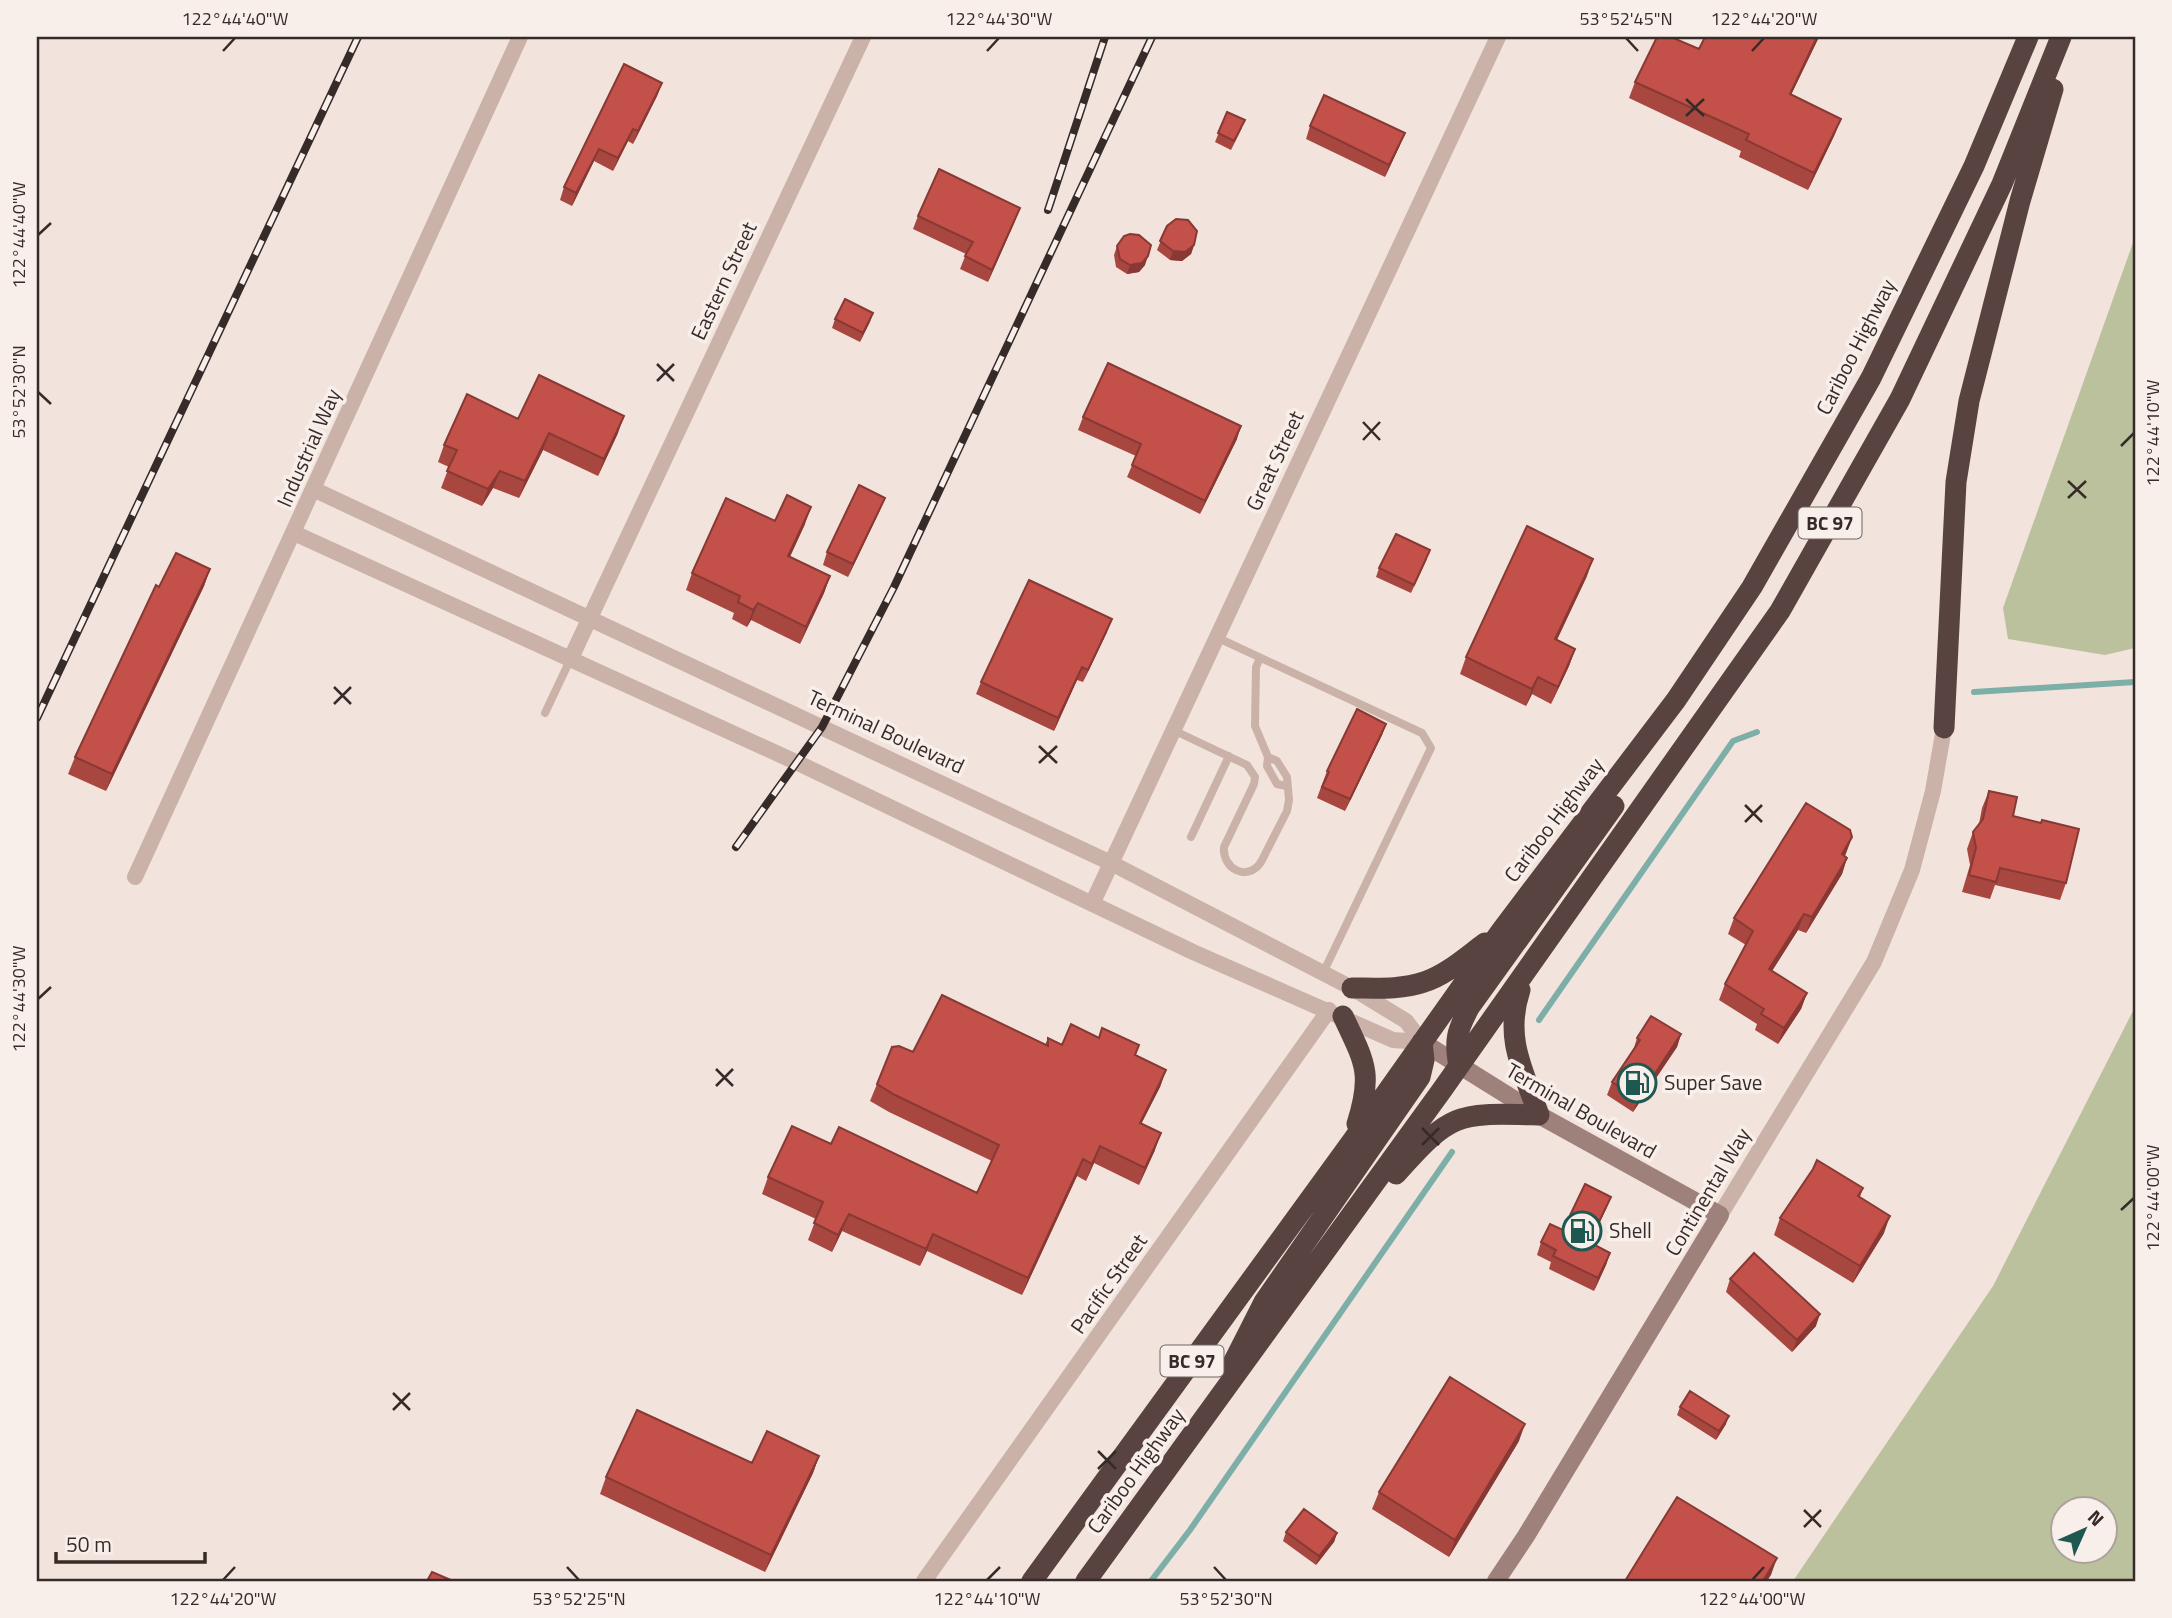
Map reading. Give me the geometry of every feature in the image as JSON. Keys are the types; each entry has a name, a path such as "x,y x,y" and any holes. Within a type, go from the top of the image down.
{"highway":[{"name":"Cariboo Highway","path":"1032,1581 1353,1140 1501,931 1676,700 1752,587 1871,378 1974,166 2028,37"},
{"name":"Cariboo Highway","path":"1086,1581 1460,1066 1780,611 1900,399 2003,184 2061,37"},
{"path":"1944,729 1956,482 1969,401 2020,201 2069,37"},
{"path":"1460,1066 1455,1045 1458,1028 1469,1008 1673,722 1676,700"},
{"path":"1352,988 1396,988 1426,982 1448,970 1501,931"},
{"path":"1316,1265 1426,1140 1439,1129 1463,1117 1480,1114 1539,1115 1516,1050 1512,1029 1514,1009 1528,969"},
{"path":"1336,1013 1363,1061 1367,1081 1366,1096 1353,1140"},
{"path":"1214,1407 1239,1348 1264,1302 1420,1077 1424,1060 1422,1042"}],"street":[{"name":"Industrial Way","path":"135,877 520,37"},
{"name":"Eastern Street","path":"571,659 863,37"},
{"name":"Great Street","path":"1092,904 1498,37"},
{"name":"Terminal Boulevard","path":"313,489 1111,863 1323,972 1406,1021 1422,1042 1539,1115 1720,1215"},
{"name":"Terminal Boulevard","path":"294,533 797,763 1193,951 1393,1040 1422,1042"},
{"name":"Continental Way","path":"1496,1581 1526,1536 1874,962 1912,870 1933,791 1944,729"},
{"name":"Pacific Street","path":"924,1581 1336,1013"}],"lane":[{"path":"1216,636 1422,733 1431,748 1323,972"},
{"path":"1173,730 1247,765 1255,777 1224,847 1223,855 1229,864 1244,873 1250,873 1261,862 1287,811 1289,800 1287,777 1277,761 1268,757 1255,726 1256,667 1260,658"},
{"path":"545,713 571,659"},
{"path":"1191,836 1229,756"}],"green space":[{"path":"2135,237 2135,648 2105,655 2008,639 2003,608"},
{"path":"2135,1007 2135,1581 1793,1581 1993,1286"}],"building":[{"path":"1657,37 1671,37 1699,49 1705,37 1817,37 1790,94 1841,119 1814,173 1746,140 1749,134 1635,82"},
{"path":"624,64 662,83 638,131 633,129 618,158 599,149 576,193 564,187"},
{"path":"1324,95 1405,133 1389,165 1310,126"},
{"path":"1227,112 1245,120 1234,141 1218,133"},
{"path":"939,169 1020,208 992,270 965,256 973,242 918,216"},
{"path":"1176,219 1188,220 1197,231 1194,245 1185,252 1173,251 1160,241 1167,226"},
{"path":"1139,235 1151,245 1148,256 1142,263 1130,265 1120,259 1117,246 1124,236"},
{"path":"845,299 873,313 863,333 835,319"},
{"path":"1108,363 1241,426 1205,501 1132,465 1141,444 1083,417"},
{"path":"539,375 624,416 604,459 549,433 525,481 500,471 488,489 447,471 457,450 444,445 467,394 518,419"},
{"path":"859,485 885,498 853,564 827,552"},
{"path":"787,495 811,507 788,556 830,576 806,627 758,603 753,610 738,602 740,596 692,573 726,498 775,521"},
{"path":"1527,526 1593,559 1555,639 1575,649 1558,687 1538,677 1532,689 1466,657"},
{"path":"1396,534 1430,550 1414,585 1379,568"},
{"path":"176,553 210,569 112,774 75,757 156,585 159,587"},
{"path":"1029,580 1112,619 1088,670 1082,667 1058,718 981,682"},
{"path":"1357,709 1386,724 1350,799 1322,787"},
{"path":"1989,791 2017,797 2013,816 2079,829 2066,883 2000,868 1996,882 1969,875 1976,848 1973,832 1983,819"},
{"path":"1806,803 1850,830 1852,837 1842,854 1847,858 1812,917 1804,914 1769,969 1807,993 1784,1028 1761,1014 1764,1009 1725,984 1753,931 1734,918"},
{"path":"942,995 1048,1046 1048,1038 1062,1045 1071,1024 1099,1038 1102,1028 1139,1045 1135,1055 1166,1070 1140,1123 1161,1133 1145,1168 1100,1146 1092,1164 1083,1159 1028,1278 933,1234 926,1249 849,1214 838,1235 814,1223 823,1202 768,1177 792,1126 831,1144 839,1127 977,1193 999,1145 877,1084 892,1047 899,1046 913,1052"},
{"path":"1651,1016 1681,1034 1638,1099 1612,1082 1640,1040 1637,1038"},
{"path":"1817,1160 1863,1188 1858,1196 1890,1216 1860,1266 1780,1218"},
{"path":"1585,1184 1611,1197 1589,1242 1610,1253 1598,1278 1553,1256 1556,1250 1541,1242 1550,1224 1563,1230"},
{"path":"1754,1253 1820,1314 1797,1340 1730,1279"},
{"path":"1450,1377 1525,1424 1455,1540 1379,1492"},
{"path":"1690,1391 1729,1416 1719,1431 1680,1407"},
{"path":"637,1410 752,1463 767,1431 819,1456 771,1555 606,1477"},
{"path":"1677,1497 1777,1558 1763,1581 1625,1581"},
{"path":"1304,1509 1337,1533 1319,1556 1286,1532"},
{"path":"432,1572 453,1581 427,1581"}],"waterway":[{"path":"1974,692 2135,682"},
{"path":"1539,1020 1733,741 1757,732"},
{"path":"1151,1581 1190,1530 1452,1152"}],"railway":[{"path":"37,718 358,37"},
{"path":"1048,210 1105,37"},
{"path":"736,847 822,727 894,587 1152,37"}],"place":[{"name":"Super Save","path":"1637,1083"},
{"name":"Shell","path":"1582,1231"}]}
